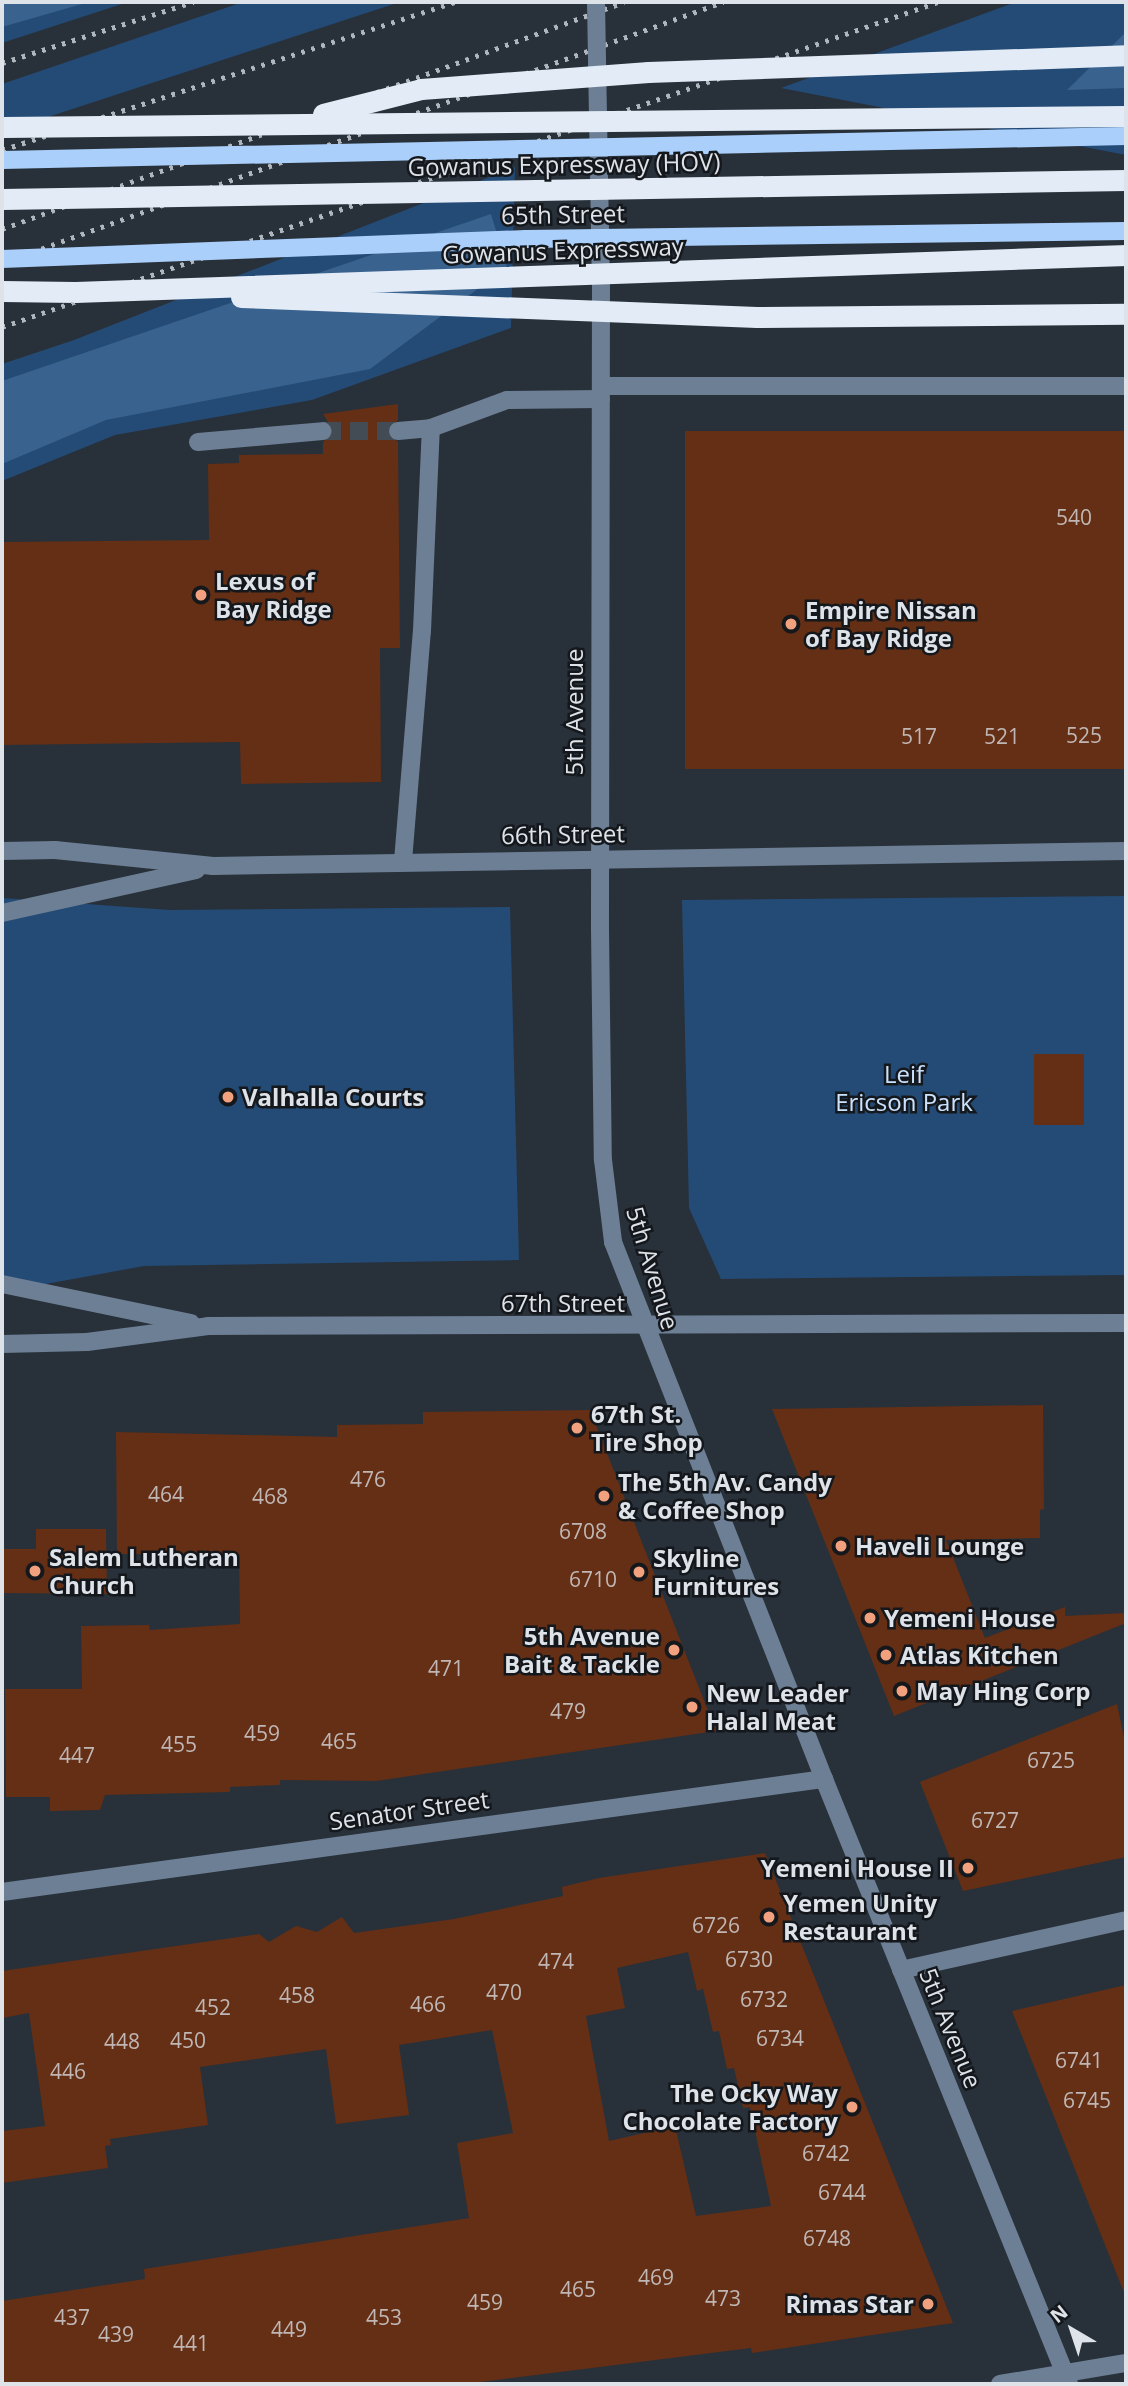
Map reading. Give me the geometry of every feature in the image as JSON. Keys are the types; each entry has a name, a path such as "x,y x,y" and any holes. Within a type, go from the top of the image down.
{"highway":[{"path":"291,122 421,89 649,72 1126,55"},
{"path":"2,127 291,122 1126,116"},
{"name":"Gowanus Expressway (HOV)","path":"2,200 1126,180"},
{"name":"Gowanus Expressway","path":"2,291 75,292 1126,256"},
{"path":"75,292 757,317 1126,314"}],"main road":[{"path":"2,159 1126,135"},
{"name":"65th Street","path":"2,259 600,238 1126,231"}],"street":[{"name":"5th Avenue","path":"596,2 601,275 600,858 604,1189 613,1242 644,1328 824,1779 1067,2378"},
{"path":"398,431 431,428 507,400 601,393 1126,386"},
{"path":"403,861 422,631 431,428"},
{"path":"198,442 323,431"},
{"name":"66th Street","path":"2,851 55,850 213,866 1126,851"},
{"path":"2,913 213,866"},
{"path":"2,1284 208,1326"},
{"name":"67th Street","path":"2,1344 87,1342 208,1326 644,1328 1126,1323"},
{"name":"Senator Street","path":"2,1892 824,1779"},
{"path":"901,1970 1126,1920"},
{"path":"1000,2384 1067,2378 1126,2363"}],"green space":[{"path":"2,2 128,2 2,43"},
{"path":"243,2 400,2 2,132 2,84"},
{"path":"1016,2 1126,2 1126,155 781,88"},
{"path":"515,167 511,328 312,400 115,435 2,481 2,364 74,340"},
{"name":"Leif Ericson Park","path":"1126,896 1126,1275 721,1279 689,1208 682,900"},
{"path":"2,898 170,910 510,907 519,1260 144,1266 2,1292"}],"shaded area":[{"path":"2,2 89,2 2,27"},
{"path":"1126,32 1126,88 1067,90"},
{"path":"491,214 507,267 370,369 106,420 2,464 2,381"}],"building":[{"name":"Lexus of Bay Ridge","path":"398,404 398,420 387,431 398,442 400,648 380,648 381,782 241,784 240,742 2,745 2,542 209,540 208,464 239,463 239,455 323,454 323,442 334,431 323,414"},
{"name":"Empire Nissan of Bay Ridge","path":"685,431 1126,431 1126,769 685,769"},
{"path":"1034,1054 1084,1054 1084,1125 1034,1125"},
{"path":"1043,1405 1044,1509 1040,1510 1040,1538 946,1540 985,1638 1065,1607 1065,1616 1126,1613 1126,1623 894,1716 772,1409"},
{"path":"590,1410 716,1731 376,1781 280,1780 280,1785 230,1787 230,1792 105,1795 100,1810 50,1811 50,1797 6,1797 5,1689 82,1689 81,1626 149,1625 150,1630 240,1624 239,1554 117,1554 116,1432 337,1437 337,1425 423,1424 423,1412"},
{"path":"36,1529 106,1529 107,1594 2,1593 2,1549 36,1549"},
{"path":"1117,1704 1126,1747 1126,1857 963,1891 920,1782"},
{"path":"765,1853 953,2323 752,2353 751,2348 464,2384 2,2384 2,2301 145,2279 144,2269 469,2218 457,2143 513,2133 492,2030 399,2045 409,2115 336,2124 326,2049 200,2067 208,2125 110,2139 111,2145 105,2146 108,2168 2,2183 2,2131 45,2126 29,2013 2,2018 2,1971 259,1934 269,1942 296,1926 317,1932 342,1917 354,1933 454,1919 563,1896 562,1887 599,1878","holes":["688,1952 697,1991 703,1989 713,2032 719,2031 727,2069 734,2068 743,2108 750,2107 771,2206 696,2216 675,2126 609,2141 586,2016 625,2008 617,1968"]},
{"path":"1126,1985 1126,2295 1125,2295 1012,2011"}],"tunnel":[{"path":"323,431 398,431"}],"railway":[{"path":"2,63 193,2"},
{"path":"2,150 454,2"},
{"path":"2,229 624,2"},
{"path":"2,263 723,2"},
{"path":"2,327 938,2"}],"place":[{"name":"Lexus of Bay Ridge","path":"201,595"},
{"name":"Empire Nissan of Bay Ridge","path":"791,624"},
{"name":"Valhalla Courts","path":"228,1097"},
{"name":"67th St. Tire Shop","path":"577,1428"},
{"name":"The 5th Av. Candy & Coffee Shop","path":"604,1496"},
{"name":"Haveli Lounge","path":"841,1546"},
{"name":"Salem Lutheran Church","path":"35,1571"},
{"name":"Skyline Furnitures","path":"639,1572"},
{"name":"Yemeni House","path":"870,1618"},
{"name":"5th Avenue Bait & Tackle","path":"674,1650"},
{"name":"Atlas Kitchen","path":"886,1655"},
{"name":"May Hing Corp","path":"902,1691"},
{"name":"New Leader Halal Meat","path":"692,1707"},
{"name":"Yemeni House II","path":"968,1868"},
{"name":"Yemen Unity Restaurant","path":"769,1917"},
{"name":"The Ocky Way Chocolate Factory","path":"852,2107"},
{"name":"Rimas Star","path":"928,2304"}]}
